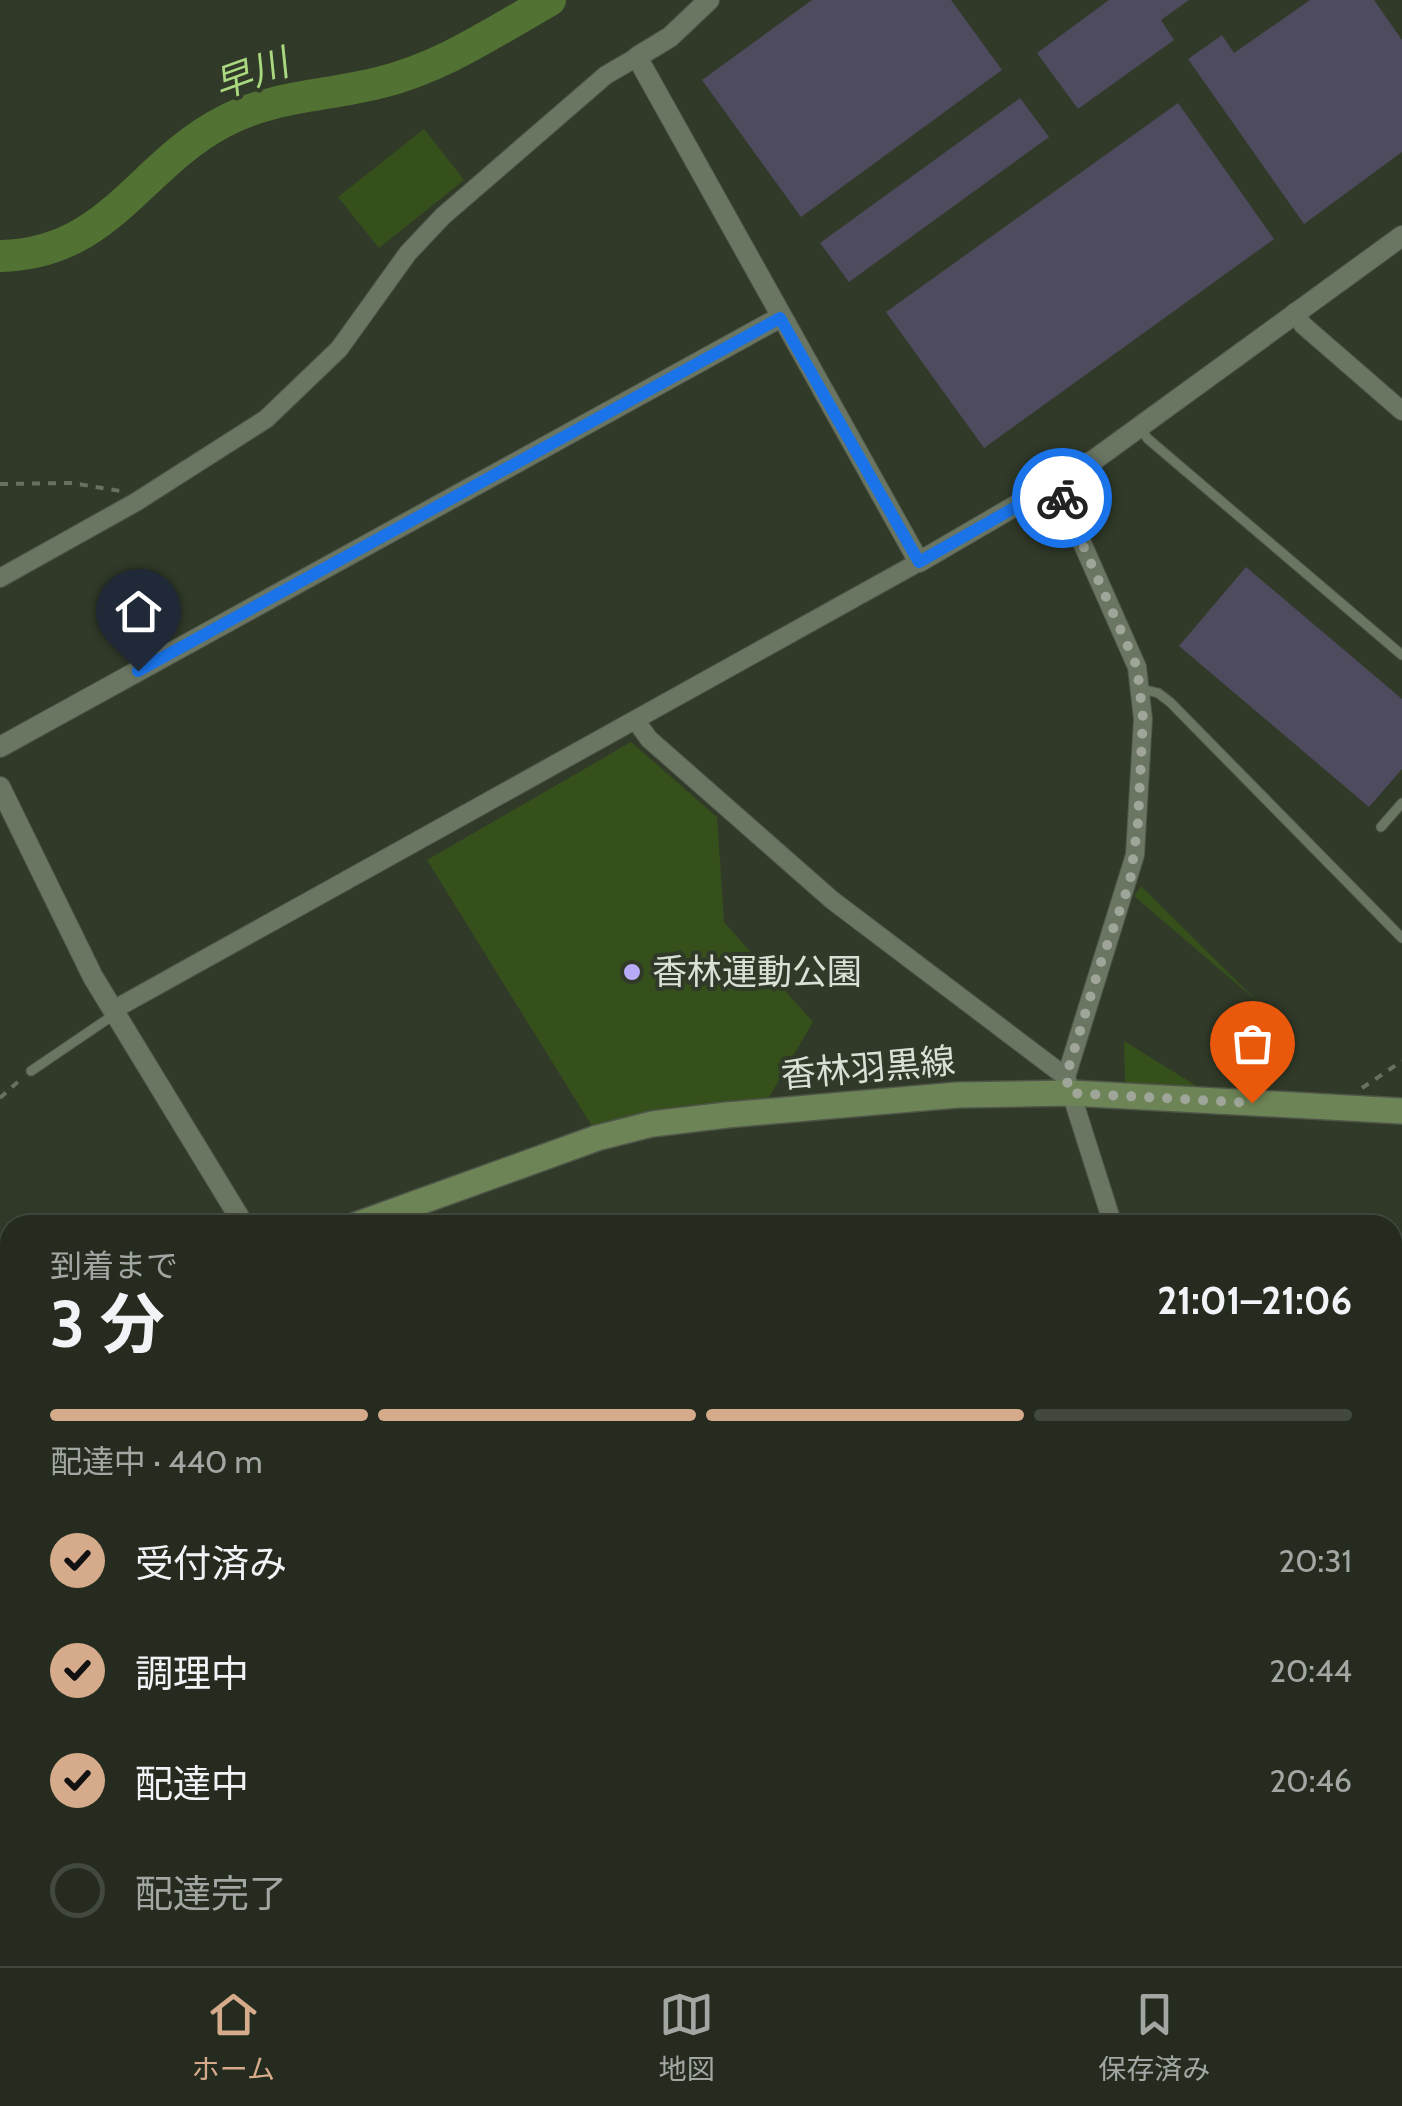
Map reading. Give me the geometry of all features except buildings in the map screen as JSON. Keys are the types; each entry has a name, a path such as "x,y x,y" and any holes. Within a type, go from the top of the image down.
{"main road":[{"name":"香林羽黒線","path":"383,1215 568,1146 652,1124 1068,1085 1402,1112"}],"street":[{"path":"0,578 136,502 266,419 339,350 408,253 443,216 606,75 670,37 709,0"},
{"path":"637,57 919,562"},
{"path":"114,1012 1056,484 1402,236"},
{"path":"1296,312 1303,324 1402,410"},
{"path":"0,747 780,318"},
{"path":"1056,484 1137,667 1142,690 1135,855 1068,1085"},
{"path":"636,721 649,739 791,866 1068,1085 1110,1215"},
{"path":"0,788 64,922 114,1012 238,1215"}],"lane":[{"path":"1139,428 1402,655"},
{"path":"1142,690 1170,702 1402,938"},
{"path":"1381,828 1402,803"},
{"path":"31,1070 114,1012"}],"path":[{"path":"0,484 96,486 121,492 136,502"},
{"path":"1352,1109 1358,1091 1402,1061"},
{"path":"0,1098 31,1070"}],"green space":[{"path":"424,129 464,180 379,248 338,197"},
{"name":"香林運動公園","path":"631,742 717,817 724,922 813,1022 765,1104 595,1131 427,860"},
{"path":"1141,886 1259,1003 1134,896"},
{"path":"1124,1041 1203,1090 1125,1082"}],"waterway":[{"name":"早川","path":"0,256 37,251 69,240 96,224 194,140 241,113 424,68 550,0"}],"way so far":[{"path":"1062,498 1137,667 1143,718 1130,882 1066,1077 1070,1093 1252,1103"}],"place":[{"name":"香林運動公園","path":"632,972"}],"route":[{"path":"138,671 780,318 919,562 1056,484 1062,498"}]}
